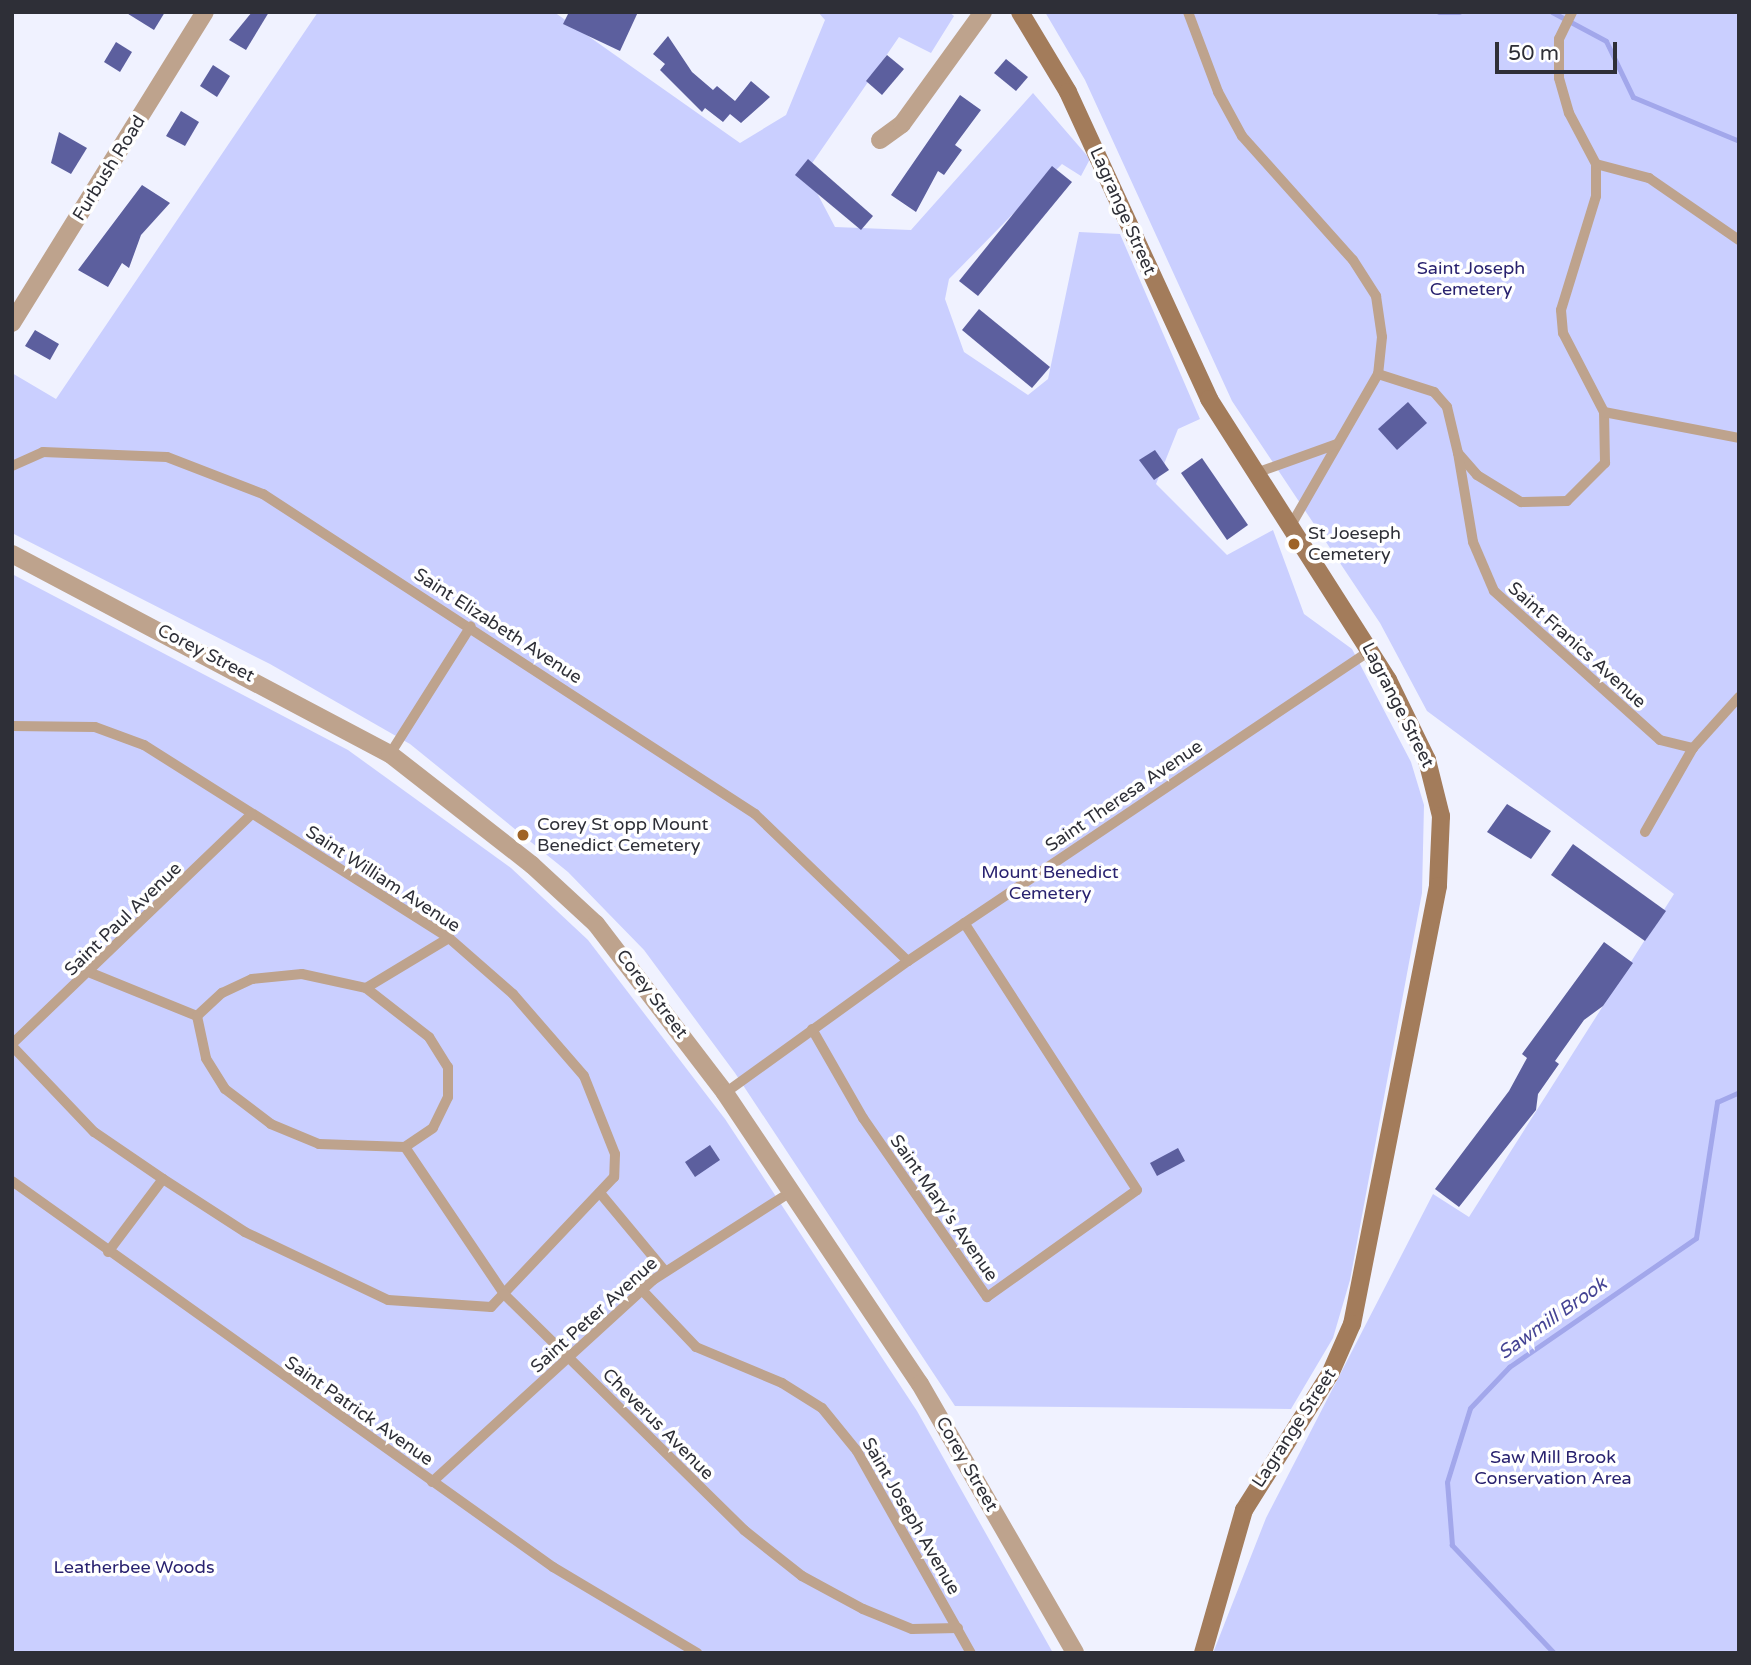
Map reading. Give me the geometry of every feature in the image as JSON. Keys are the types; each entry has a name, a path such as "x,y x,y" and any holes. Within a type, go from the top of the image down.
{"main road":[{"name":"Lagrange Street","path":"1020,12 1073,102 1209,399 1371,650 1435,782 1443,840 1438,886 1352,1324 1330,1374 1244,1510 1203,1653"}],"street":[{"name":"Furbush Road","path":"12,323 205,12"},
{"path":"880,140 902,124 983,12"},
{"name":"Corey Street","path":"12,554 390,754 589,917 725,1093 926,1393 1075,1653"}],"lane":[{"path":"1188,12 1217,92 1242,136 1353,260 1376,296 1382,337 1378,374 1291,525"},
{"path":"1458,453 1477,475 1521,502 1567,501 1605,463 1604,412 1571,359 1561,310 1596,196 1596,164 1569,113 1559,78 1559,39 1572,13"},
{"path":"1596,164 1649,178 1739,240"},
{"name":"Saint Franics Avenue","path":"1378,374 1434,391 1447,407 1458,453 1473,542 1494,592 1660,740 1693,748"},
{"path":"1604,412 1739,438"},
{"path":"1256,473 1337,444"},
{"name":"Saint Elizabeth Avenue","path":"12,466 43,452 153,456 193,464 264,494 471,626 755,814 908,961"},
{"path":"390,754 471,626"},
{"name":"Saint Theresa Avenue","path":"725,1093 908,961 1371,650"},
{"path":"1645,832 1693,748 1739,697"},
{"name":"Saint William Avenue","path":"12,726 95,727 144,745 449,938 513,994 584,1076 615,1154 614,1177 491,1307 388,1300 245,1232 163,1179 94,1132 12,1045"},
{"name":"Saint Paul Avenue","path":"12,1045 91,973 252,814"},
{"name":"Saint Mary's Avenue","path":"812,1030 863,1118 987,1297 1137,1190 964,923"},
{"path":"366,988 449,938"},
{"path":"91,973 197,1016"},
{"path":"302,974 366,988 429,1037 448,1067 448,1097 433,1128 405,1147 319,1144 271,1124 225,1089 206,1058 197,1016 222,993 253,979 302,974"},
{"name":"Cheverus Avenue","path":"405,1147 504,1294 570,1357 654,1447 802,1576 912,1629 958,1628"},
{"path":"108,1252 163,1179"},
{"name":"Saint Patrick Avenue","path":"12,1181 432,1482 608,1603 697,1653"},
{"name":"Saint Peter Avenue","path":"432,1482 641,1289 792,1191"},
{"path":"600,1194 665,1271"},
{"name":"Saint Joseph Avenue","path":"641,1289 696,1347 782,1383 822,1408 858,1451 971,1653"}],"green space":[{"name":"Mount Benedict Cemetery","path":"318,12 554,12 740,143 786,115 825,20 818,12 949,12 954,16 931,53 899,37 806,172 835,227 911,230 1033,93 1090,159 1081,176 1062,164 949,279 945,299 964,352 1028,395 1048,379 1079,232 1120,234 1200,419 1178,429 1156,484 1227,555 1273,530 1304,614 1352,649 1411,762 1424,805 1422,893 1350,1280 1333,1338 1291,1409 955,1406 735,1073 644,950 568,872 410,744 270,664 12,533 12,373 56,399"},
{"name":"Saint Joseph Cemetery","path":"1045,12 1739,12 1739,1653 1213,1653 1266,1518 1433,1194 1469,1217 1674,894 1427,711 1380,623 1232,401 1085,80"},
{"name":"Leatherbee Woods","path":"12,574 348,750 511,868 588,940 725,1119 917,1411 1053,1653 12,1653"}],"building":[{"path":"125,12 165,12 154,30"},
{"path":"252,12 269,12 246,50 229,40"},
{"path":"569,12 638,12 620,51 563,24"},
{"path":"668,36 692,72 713,90 717,86 735,101 751,81 770,97 741,123 730,114 723,122 705,108 702,112 660,70 665,64 653,54"},
{"path":"116,42 132,52 120,72 104,62"},
{"path":"887,55 904,69 882,95 866,81"},
{"path":"1006,59 1028,77 1016,91 994,73"},
{"path":"213,65 230,76 217,97 200,86"},
{"path":"960,95 981,110 955,145 962,150 944,175 938,171 916,212 891,195"},
{"path":"181,111 199,122 185,146 166,136"},
{"path":"59,132 87,148 71,174 51,163"},
{"path":"808,159 873,216 861,230 795,175"},
{"path":"1052,166 1072,182 978,296 959,281"},
{"path":"142,185 170,203 141,235 129,268 122,263 108,287 78,270"},
{"path":"979,309 1050,367 1032,388 962,330"},
{"path":"35,330 59,344 50,360 25,346"},
{"path":"1408,402 1427,423 1397,450 1378,429"},
{"path":"1155,450 1169,470 1154,480 1139,460"},
{"path":"1202,458 1248,525 1227,540 1181,473"},
{"path":"1507,804 1551,831 1531,859 1487,832"},
{"path":"1573,844 1666,911 1645,941 1551,875"},
{"path":"1604,942 1633,963 1603,1006 1584,1020 1555,1061 1559,1064 1538,1094 1536,1110 1459,1207 1435,1189 1509,1091 1527,1058 1522,1054"},
{"path":"710,1145 720,1160 695,1177 685,1162"},
{"path":"1178,1148 1185,1161 1157,1176 1150,1163"}],"waterway":[{"name":"Sawmill Brook","path":"1439,12 1459,12"},
{"name":"Sawmill Brook","path":"1552,12 1606,41 1633,97 1739,141"},
{"name":"Sawmill Brook","path":"1554,1653 1452,1545 1447,1482 1470,1408 1509,1367 1696,1238 1717,1102 1739,1092"}],"place":[{"name":"St Joeseph Cemetery","path":"1294,544"},
{"name":"Corey St opp Mount Benedict Cemetery","path":"523,835"}],"park label":[{"name":"Saw Mill Brook Conservation Area","path":"1553,1468"}]}
